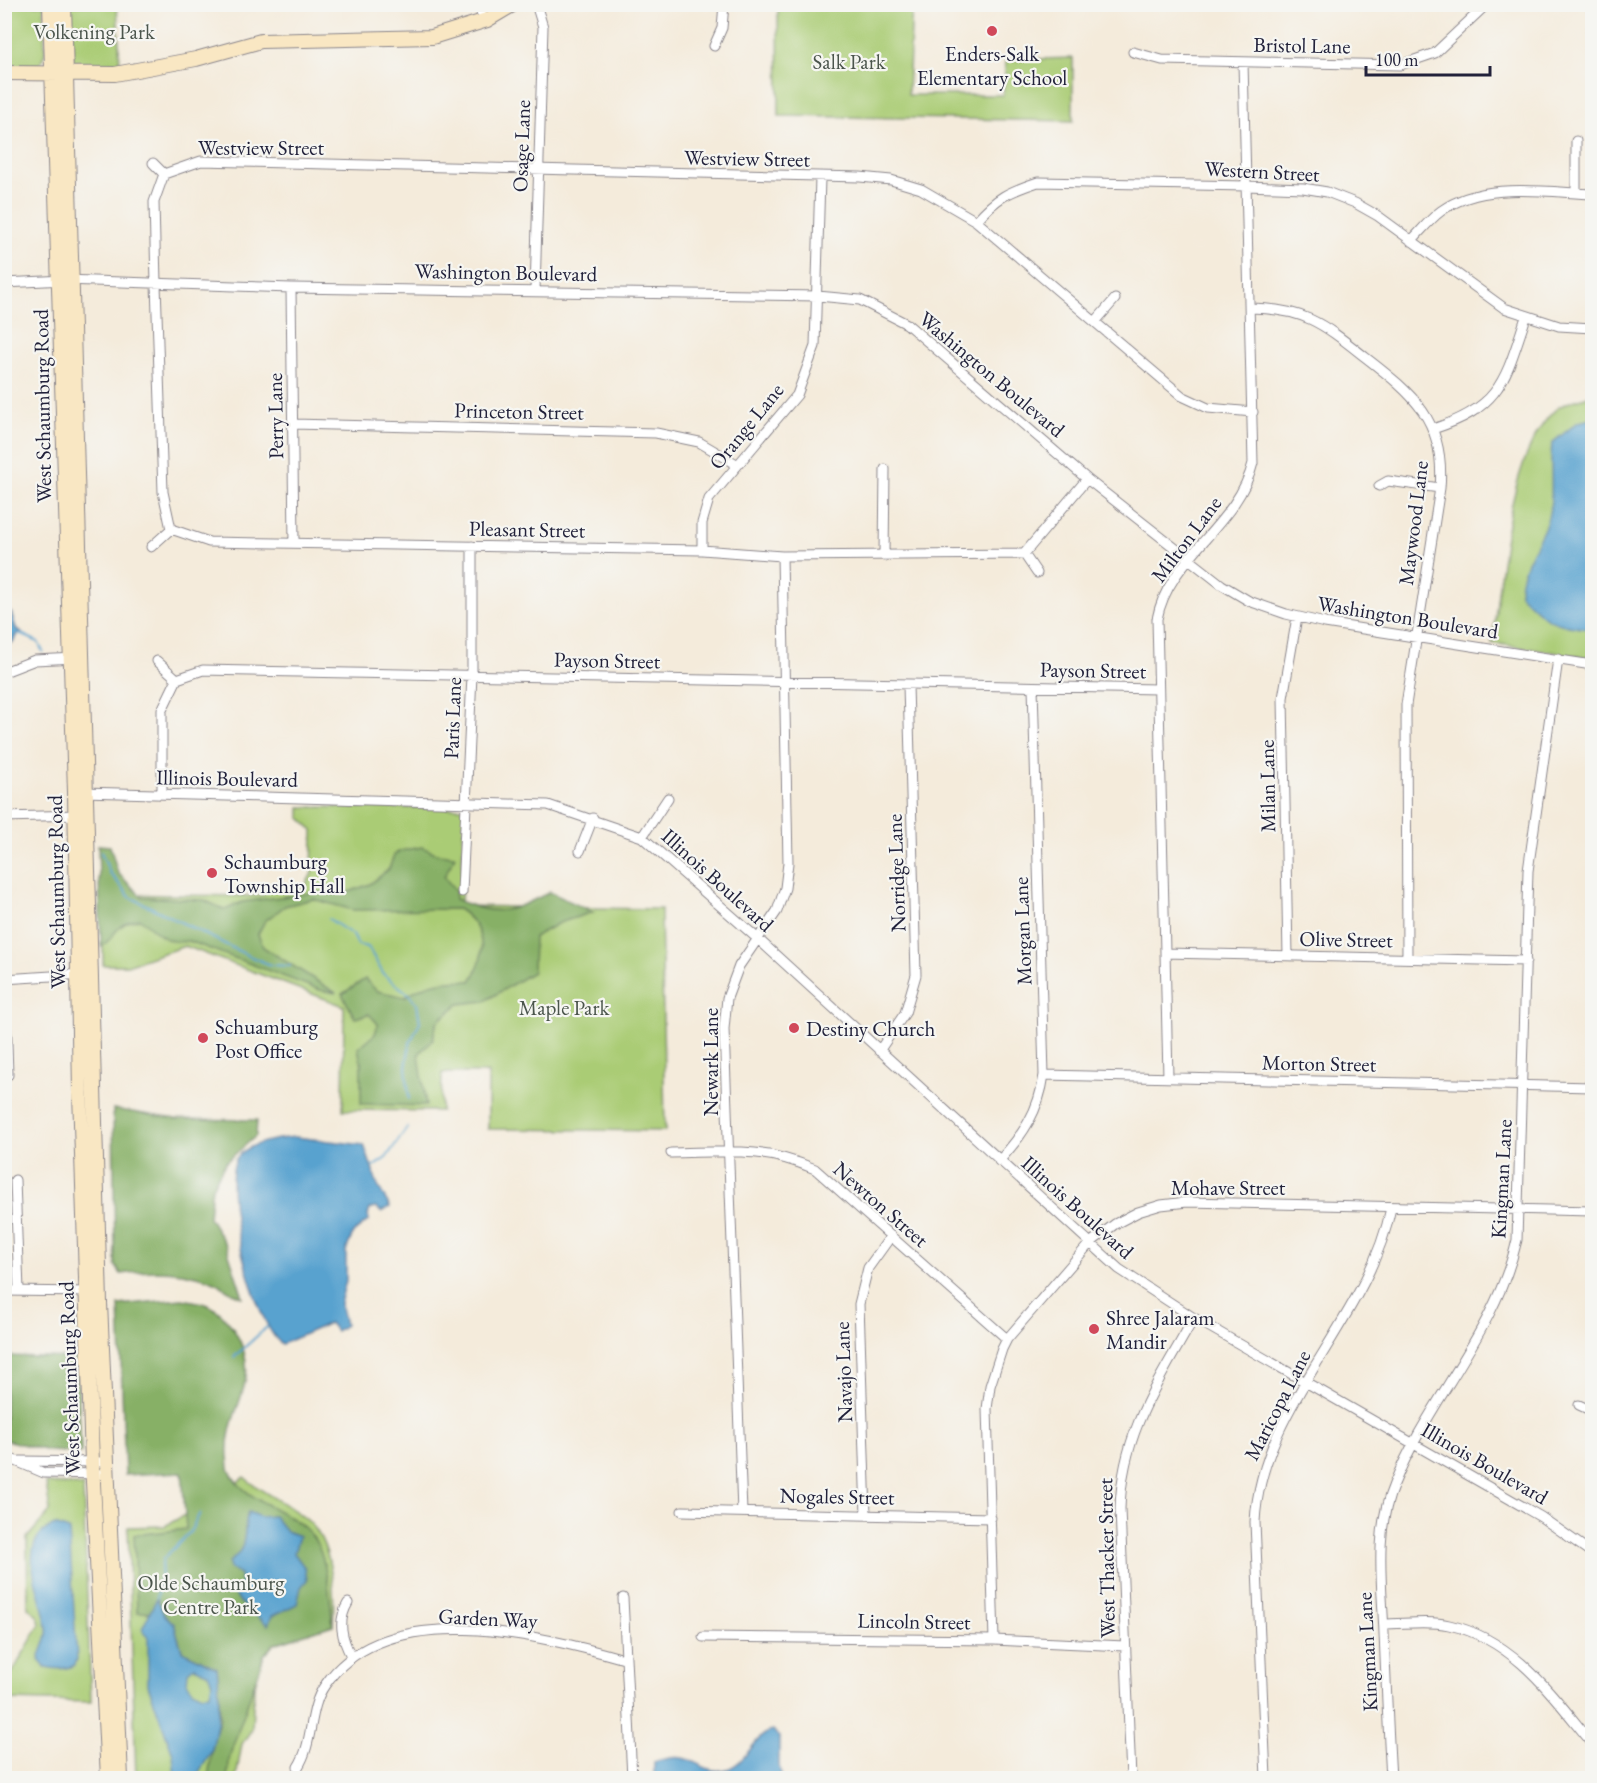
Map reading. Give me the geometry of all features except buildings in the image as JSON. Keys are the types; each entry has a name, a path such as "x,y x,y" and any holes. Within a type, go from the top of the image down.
{"main road":[{"name":"West Schaumburg Road","path":"50,4 52,74 66,280"},
{"name":"West Schaumburg Road","path":"64,4 67,75 66,280 75,658 81,792 108,1779"},
{"path":"4,73 114,74 196,59 261,41 432,38 487,20 514,4"},
{"name":"West Schaumburg Road","path":"99,1468 121,1779"}],"street":[{"path":"475,4 487,20"},
{"name":"Osage Lane","path":"535,290 543,27 536,4"},
{"path":"714,46 722,28 724,4"},
{"name":"Bristol Lane","path":"1133,52 1162,60 1392,65 1415,62 1446,45 1487,4"},
{"name":"Milton Lane","path":"1168,1077 1157,689 1158,613 1171,583 1232,508 1247,483 1253,456 1243,62"},
{"path":"1576,141 1576,193"},
{"name":"Westview Street","path":"164,174 201,161 891,180 936,196 976,221 1182,396 1208,408 1253,412"},
{"path":"151,547 171,529 163,492 154,202 164,174 153,163"},
{"name":"Orange Lane","path":"702,550 702,524 709,499 797,395 815,346 820,177"},
{"name":"Western Street","path":"976,221 1000,197 1038,182 1303,188 1335,195 1365,207 1504,308 1559,326 1593,328"},
{"path":"1411,241 1442,210 1471,196 1498,192 1593,194"},
{"name":"Washington Boulevard","path":"4,283 66,280 291,288 818,296 860,300 907,324 1087,479 1189,561 1249,601 1297,617 1593,665"},
{"name":"Perry Lane","path":"291,288 294,543"},
{"path":"1095,322 1114,299"},
{"name":"Maywood Lane","path":"1251,308 1288,311 1320,323 1407,390 1421,405 1433,429 1441,458 1440,488 1406,705 1404,743 1407,958"},
{"path":"1433,429 1468,416 1494,395 1506,375 1526,317"},
{"name":"Princeton Street","path":"293,424 656,433 699,441 738,465"},
{"path":"884,556 885,469"},
{"path":"1037,573 1024,554 1087,479"},
{"path":"1379,486 1388,481 1440,488"},
{"name":"Pleasant Street","path":"171,529 209,542 702,550 782,556 1024,554"},
{"name":"Paris Lane","path":"462,892 472,675 472,546"},
{"name":"Newark Lane","path":"742,1512 724,1029 727,998 739,966 777,911 786,880 782,556"},
{"name":"Milan Lane","path":"1288,956 1283,698 1297,617"},
{"path":"4,672 35,660 75,658"},
{"name":"Kingman Lane","path":"1390,1779 1381,1556 1383,1523 1394,1485 1414,1443 1501,1292 1517,1240 1520,1210 1530,843 1558,659"},
{"path":"157,661 177,679 162,710 162,794"},
{"name":"Payson Street","path":"177,679 197,671 210,669 1157,689"},
{"name":"Norridge Lane","path":"879,1051 905,1013 916,975 908,685"},
{"name":"Morgan Lane","path":"999,1161 1031,1120 1039,1101 1044,1075 1033,687"},
{"name":"Illinois Boulevard","path":"81,792 548,805 593,818 642,837 758,939 1090,1243 1134,1280 1194,1318 1308,1381 1541,1517 1593,1553"},
{"path":"642,837 668,798"},
{"path":"4,817 81,815"},
{"path":"580,850 593,818"},
{"name":"Olive Street","path":"1165,953 1526,961"},
{"path":"8,1075 5,979 86,974"},
{"name":"Morton Street","path":"1044,1075 1593,1087"},
{"name":"Newton Street","path":"671,1153 768,1152 788,1157 815,1169 1007,1339"},
{"path":"15,1180 19,1291"},
{"name":"Mohave Street","path":"994,1640 988,1400 998,1359 1007,1339 1090,1243 1125,1218 1149,1208 1173,1203 1593,1211"},
{"name":"Maricopa Lane","path":"1266,1779 1256,1506 1260,1481 1273,1444 1373,1266 1386,1234 1391,1208"},
{"name":"Navajo Lane","path":"866,1515 859,1304 868,1268 891,1236"},
{"path":"4,1291 93,1292"},
{"name":"West Thacker Street","path":"1131,1779 1120,1509 1124,1462 1134,1429 1145,1406 1194,1318"},
{"path":"1579,1405 1593,1411"},
{"path":"5,1458 99,1468"},
{"name":"Nogales Street","path":"682,1510 991,1518"},
{"path":"623,1598 624,1659 632,1779"},
{"path":"348,1603 341,1622 345,1644 351,1656"},
{"path":"1384,1624 1448,1624 1493,1640 1534,1673 1593,1743"},
{"name":"Garden Way","path":"298,1767 307,1749 316,1703 323,1688 351,1656 395,1638 466,1630 555,1640 624,1659"},
{"name":"Lincoln Street","path":"703,1637 994,1640 1125,1646"}],"green space":[{"path":"5,5 44,5 45,53 40,65 5,66"},
{"name":"Volkening Park","path":"70,5 117,5 120,65 85,68 73,62"},
{"name":"Salk Park","path":"778,5 912,5 908,95 1003,95 1006,60 1073,58 1073,121 779,116"},
{"path":"1592,395 1592,658 1492,643 1509,520 1516,487 1526,457 1538,431 1554,411 1567,403"},
{"name":"Maple Park","path":"300,807 464,808 461,906 661,909 665,1131 488,1129 488,1073 442,1073 441,1111 343,1110 344,1006 185,946 127,965 103,965 103,894 248,896 263,895 269,889 304,888 312,873 313,831 300,817"},
{"path":"98,845 110,846 118,873 142,897 204,900 225,910 242,902 326,891 349,892 370,884 389,869 394,855 400,851 422,847 438,854 455,856 444,877 456,891 455,899 470,905 482,909 504,910 550,892 593,912 559,923 534,937 533,972 485,1001 459,1004 437,1022 433,1039 419,1054 426,1106 361,1104 361,1062 358,1048 375,1034 378,1024 369,1014 355,1018 342,994 365,979 377,991 405,997 420,988 436,983 471,981 480,961 481,942 474,924 467,916 458,909 353,910 313,899 285,906 265,921 258,934 263,947 336,993 320,990 189,941 180,942 167,939 140,919 121,926 101,947"},
{"path":"113,1109 176,1119 257,1120 256,1136 226,1162 212,1187 209,1217 226,1245 243,1297 214,1282 188,1274 143,1271 121,1274 115,1265"},
{"path":"182,1299 206,1304 218,1311 234,1330 243,1349 246,1380 228,1439 229,1469 248,1493 298,1523 309,1532 317,1544 326,1573 333,1625 274,1644 264,1655 230,1755 227,1778 208,1778 214,1737 220,1718 217,1668 182,1651 174,1624 163,1613 137,1612 134,1535 186,1529 182,1472 125,1475 119,1305"},
{"path":"5,1356 77,1358 81,1453 49,1451 5,1440"},
{"name":"Olde Schaumburg Centre Park","path":"244,1477 299,1513 315,1529 322,1540 332,1583 333,1625 274,1644 264,1655 254,1688 252,1729 242,1744 236,1778 136,1778 128,1527 165,1526 222,1494"},
{"path":"46,1483 83,1486 91,1702 5,1700 4,1675 12,1673 40,1624 38,1617 28,1607 27,1538 50,1511"}],"water":[{"path":"1592,419 1592,629 1552,621 1537,611 1520,594 1526,565 1547,521 1551,492 1552,443 1578,422"},
{"path":"5,610 11,612 16,628 22,633 17,634 13,642 6,646"},
{"path":"295,1137 364,1145 378,1186 390,1207 381,1212 377,1208 370,1209 369,1220 353,1233 346,1251 346,1281 340,1303 345,1325 336,1331 330,1323 282,1344 272,1333 261,1312 242,1253 232,1193 233,1169 239,1155 251,1147 272,1140"},
{"path":"248,1512 260,1517 274,1516 286,1531 299,1536 294,1553 305,1568 307,1580 301,1587 297,1604 272,1616 268,1625 241,1603 234,1593 241,1587 240,1574 230,1569 229,1562 236,1557 243,1545"},
{"path":"55,1525 69,1530 77,1659 75,1665 60,1669 45,1667 39,1660 47,1633 33,1571 32,1556 35,1544 42,1533"},
{"path":"157,1598 163,1613 174,1624 182,1651 217,1668 219,1709 216,1729 211,1753 196,1778 175,1778 173,1754 148,1685 148,1638 142,1629","holes":["194,1667 208,1673 212,1683 210,1693 203,1695 192,1690 187,1682 188,1672"]},
{"path":"773,1730 779,1737 779,1766 782,1778 654,1778 654,1762 679,1757 715,1770 727,1769 740,1761 760,1738"}],"waterway":[{"path":"19,633 38,642 43,652"},
{"path":"101,852 110,873 130,897 249,956 271,965 290,966"},
{"path":"329,919 353,935 358,945 368,947 384,975 409,994 417,1004 420,1022 410,1043 406,1067 409,1099"},
{"path":"373,1167 386,1158 407,1128"},
{"path":"234,1357 267,1327"},
{"path":"157,1598 163,1559 190,1532 200,1513"}],"place":[{"name":"Enders-Salk Elementary School","path":"992,31"},
{"name":"Schaumburg Township Hall","path":"212,873"},
{"name":"Destiny Church","path":"794,1028"},
{"name":"Schuamburg Post Office","path":"203,1038"},
{"name":"Shree Jalaram Mandir","path":"1094,1329"}]}
